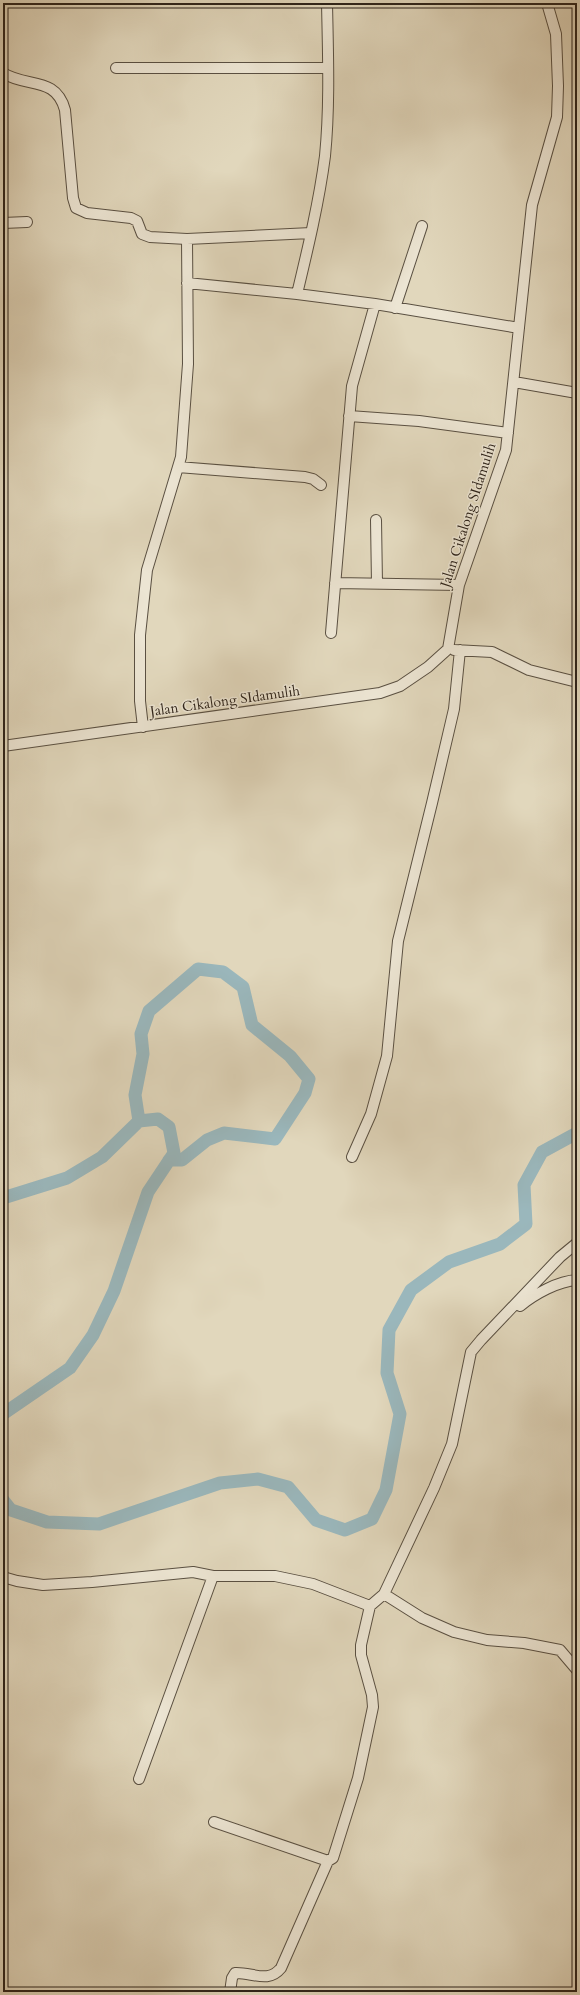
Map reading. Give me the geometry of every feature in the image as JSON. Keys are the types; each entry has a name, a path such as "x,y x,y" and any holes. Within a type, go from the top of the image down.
{"street":[{"path":"297,294 311,233 325,154 328,68 327,3"},
{"name":"Jalan Cikalong SIdamulih","path":"3,746 380,694 406,682 428,668 448,649 459,585 506,450 532,205 557,117 558,86 556,34 547,3"},
{"path":"116,68 328,68"},
{"path":"3,73 8,76 40,84 55,90 62,99 65,110 73,198 76,208 87,213 131,218 137,221 142,234 150,237 187,240 311,233"},
{"path":"3,223 27,222"},
{"path":"395,308 422,226"},
{"path":"143,727 140,701 140,635 147,570 181,457 188,364 187,240"},
{"path":"187,283 297,294 375,304 519,328"},
{"path":"331,633 334,583 354,373 375,304"},
{"path":"514,382 577,393"},
{"path":"349,416 419,421 508,433"},
{"path":"178,467 305,477 313,479 321,485"},
{"path":"376,520 377,584"},
{"path":"334,583 459,585"},
{"path":"448,649 492,652 529,670 577,682"},
{"path":"352,1157 371,1114 387,1056 398,941 454,709 460,650"},
{"path":"230,1992 234,1973 270,1977 276,1974 281,1968 328,1862 334,1858 358,1778 362,1755 370,1729 373,1702 361,1655 361,1645 370,1606 384,1594 434,1488 452,1444 471,1352 560,1257 577,1243"},
{"path":"497,1325 526,1302 567,1280 577,1280"},
{"path":"3,1577 43,1585 92,1582 193,1572 213,1576 275,1576 313,1584 370,1606"},
{"path":"139,1779 213,1576"},
{"path":"384,1594 422,1618 454,1632 487,1640 524,1643 560,1650 577,1670"},
{"path":"214,1822 328,1862"}],"waterway":[{"path":"139,1121 135,1095 143,1054 141,1034 149,1011 198,969 223,972 243,987 252,1025 290,1056 309,1079 305,1093 275,1139 224,1133 207,1140 182,1160 169,1160"},
{"path":"3,1198 67,1178 102,1157 139,1121 158,1119 169,1127 174,1153 148,1192 114,1291 93,1335 70,1368 3,1414"},
{"path":"3,1500 11,1510 47,1522 99,1524 220,1483 258,1479 288,1487 316,1520 345,1530 372,1519 386,1490 400,1414 387,1373 389,1330 411,1290 449,1262 500,1244 526,1224 524,1185 542,1152 577,1133"}]}
